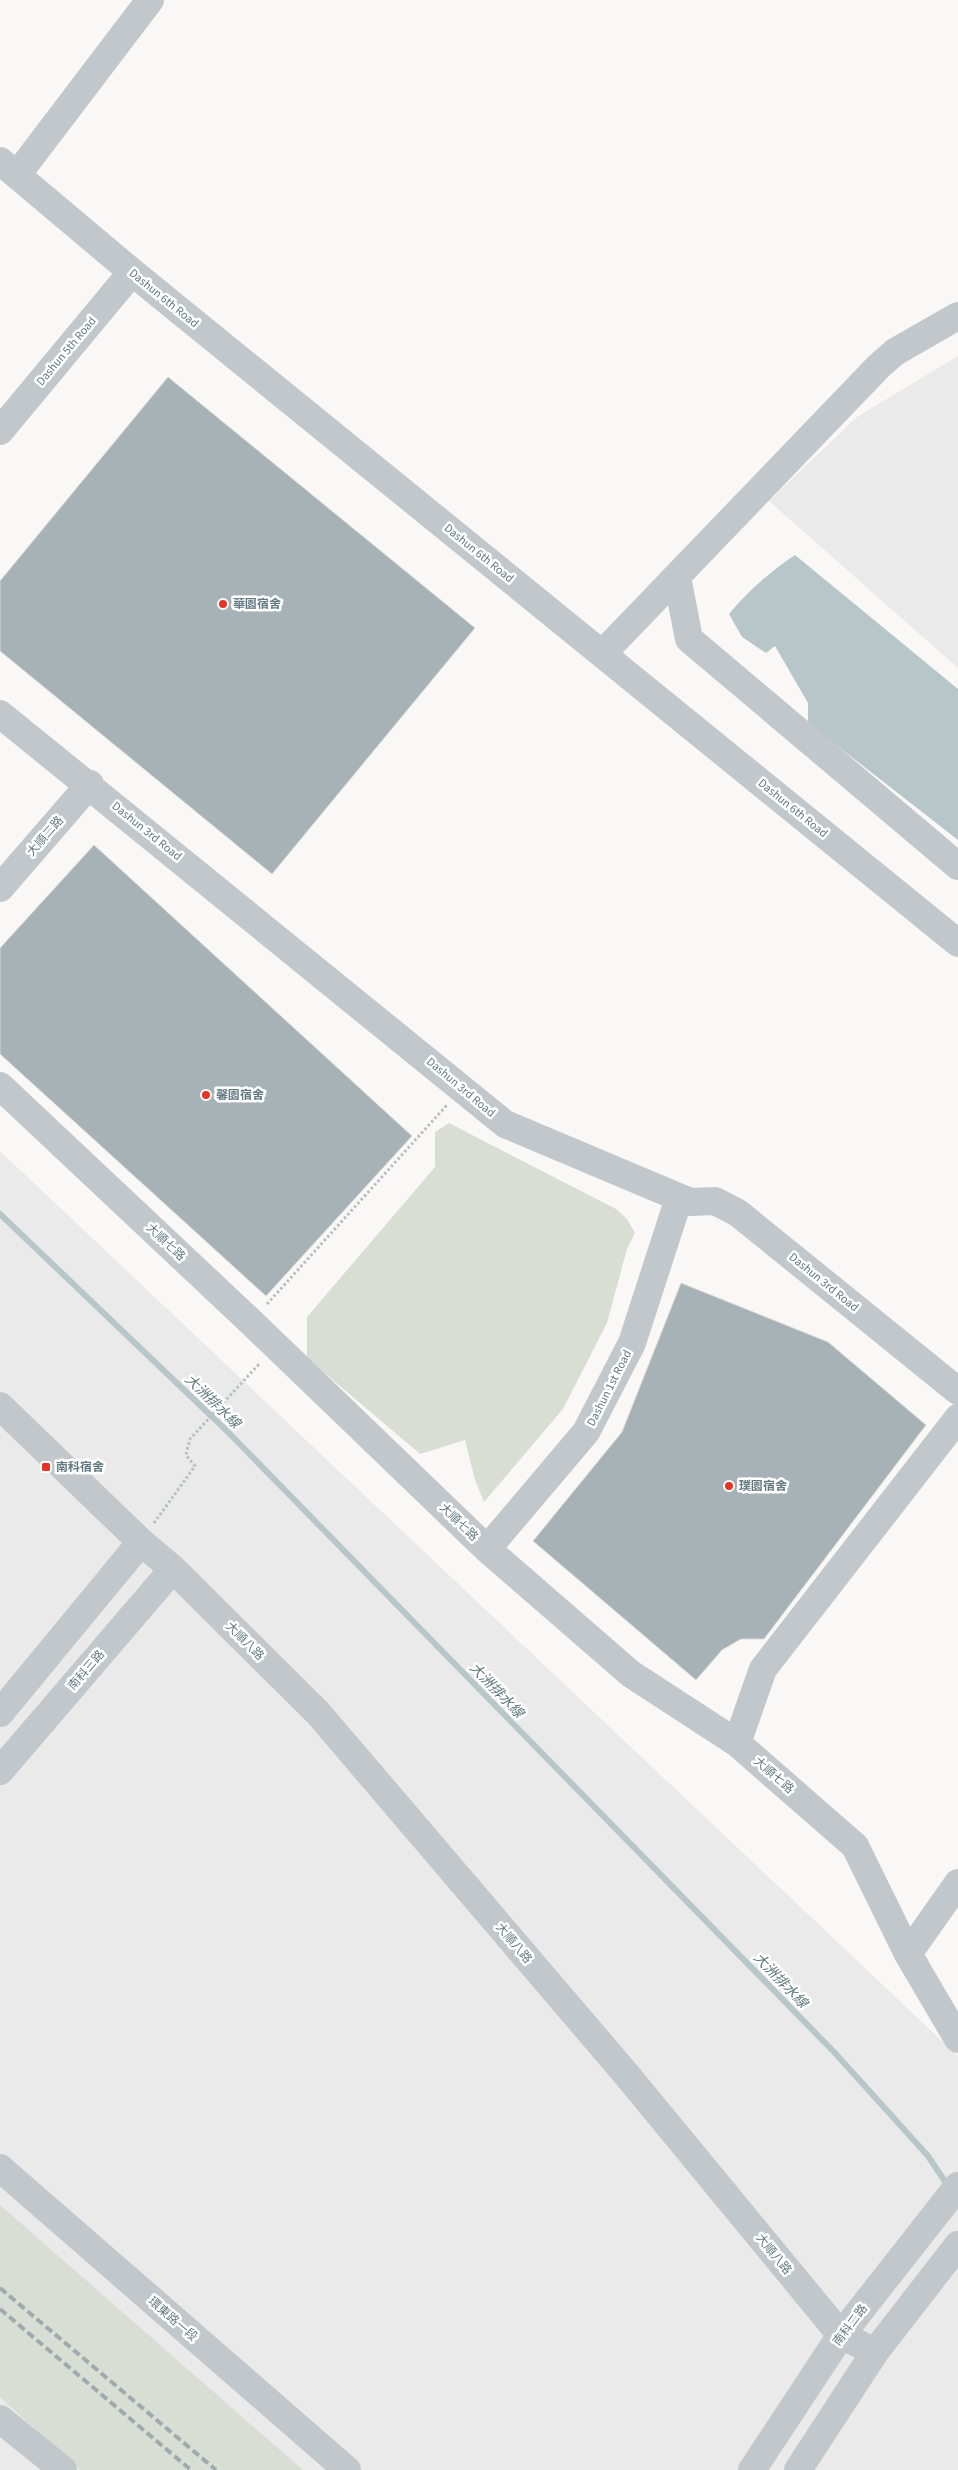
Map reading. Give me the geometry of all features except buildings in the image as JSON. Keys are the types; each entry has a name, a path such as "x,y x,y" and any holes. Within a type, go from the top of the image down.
{"street":[{"path":"8,168 150,0"},
{"name":"Dashun 6th Road","path":"8,168 132,272 958,943"},
{"name":"Dashun 5th Road","path":"0,430 132,272"},
{"path":"603,653 879,366 895,352 958,316"},
{"path":"677,577 688,639 958,866"},
{"name":"Dashun 3rd Road","path":"0,714 90,784 505,1124 679,1198 690,1202 715,1201 738,1213 958,1391"},
{"name":"大順二路","path":"0,888 90,784"},
{"name":"大順七路","path":"0,1086 251,1322 487,1550 631,1674 738,1743 855,1846 908,1954 958,2039"},
{"name":"Dashun 1st Road","path":"487,1550 586,1432 632,1343 679,1198"},
{"name":"大順八路","path":"0,1406 141,1542 173,1569 318,1713 626,2074 841,2335 875,2352"},
{"path":"738,1743 763,1669 958,1418"},
{"path":"0,1713 141,1542"},
{"name":"南科三路","path":"0,1770 173,1569"},
{"path":"908,1954 958,1883"},
{"name":"大順七路","path":"908,1954 958,2034"},
{"name":"環東路一段","path":"0,2168 347,2470"},
{"name":"南科二路","path":"752,2470 841,2335 958,2186"},
{"path":"798,2470 875,2352 958,2245"},
{"path":"0,2419 63,2470"}],"path":[{"path":"251,1322 462,1088"},
{"path":"141,1542 195,1466 186,1454 190,1439 262,1361"}],"shaded area":[{"path":"958,356 958,668 769,501 857,417"},
{"path":"795,555 958,689 958,840 808,723 808,703 775,646 766,653 742,637 729,614 760,582"},
{"path":"449,1123 616,1209 627,1219 635,1233 627,1249 607,1323 563,1409 484,1502 475,1480 465,1440 420,1454 307,1358 307,1317 435,1167 435,1132"},
{"path":"0,1151 958,2056 958,2470 0,2470"},
{"path":"0,2205 303,2470 80,2470 0,2397"}],"waterway":[{"name":"大洲排水線","path":"0,1214 227,1431 835,2053 928,2156 948,2186"}],"railway":[{"path":"0,2288 216,2470"},
{"path":"0,2309 191,2470"}],"place":[{"name":"華園宿舍","path":"223,604"},
{"name":"馨園宿舍","path":"206,1095"},
{"name":"南科宿舍","path":"46,1467"},
{"name":"璞園宿舍","path":"729,1486"}]}
